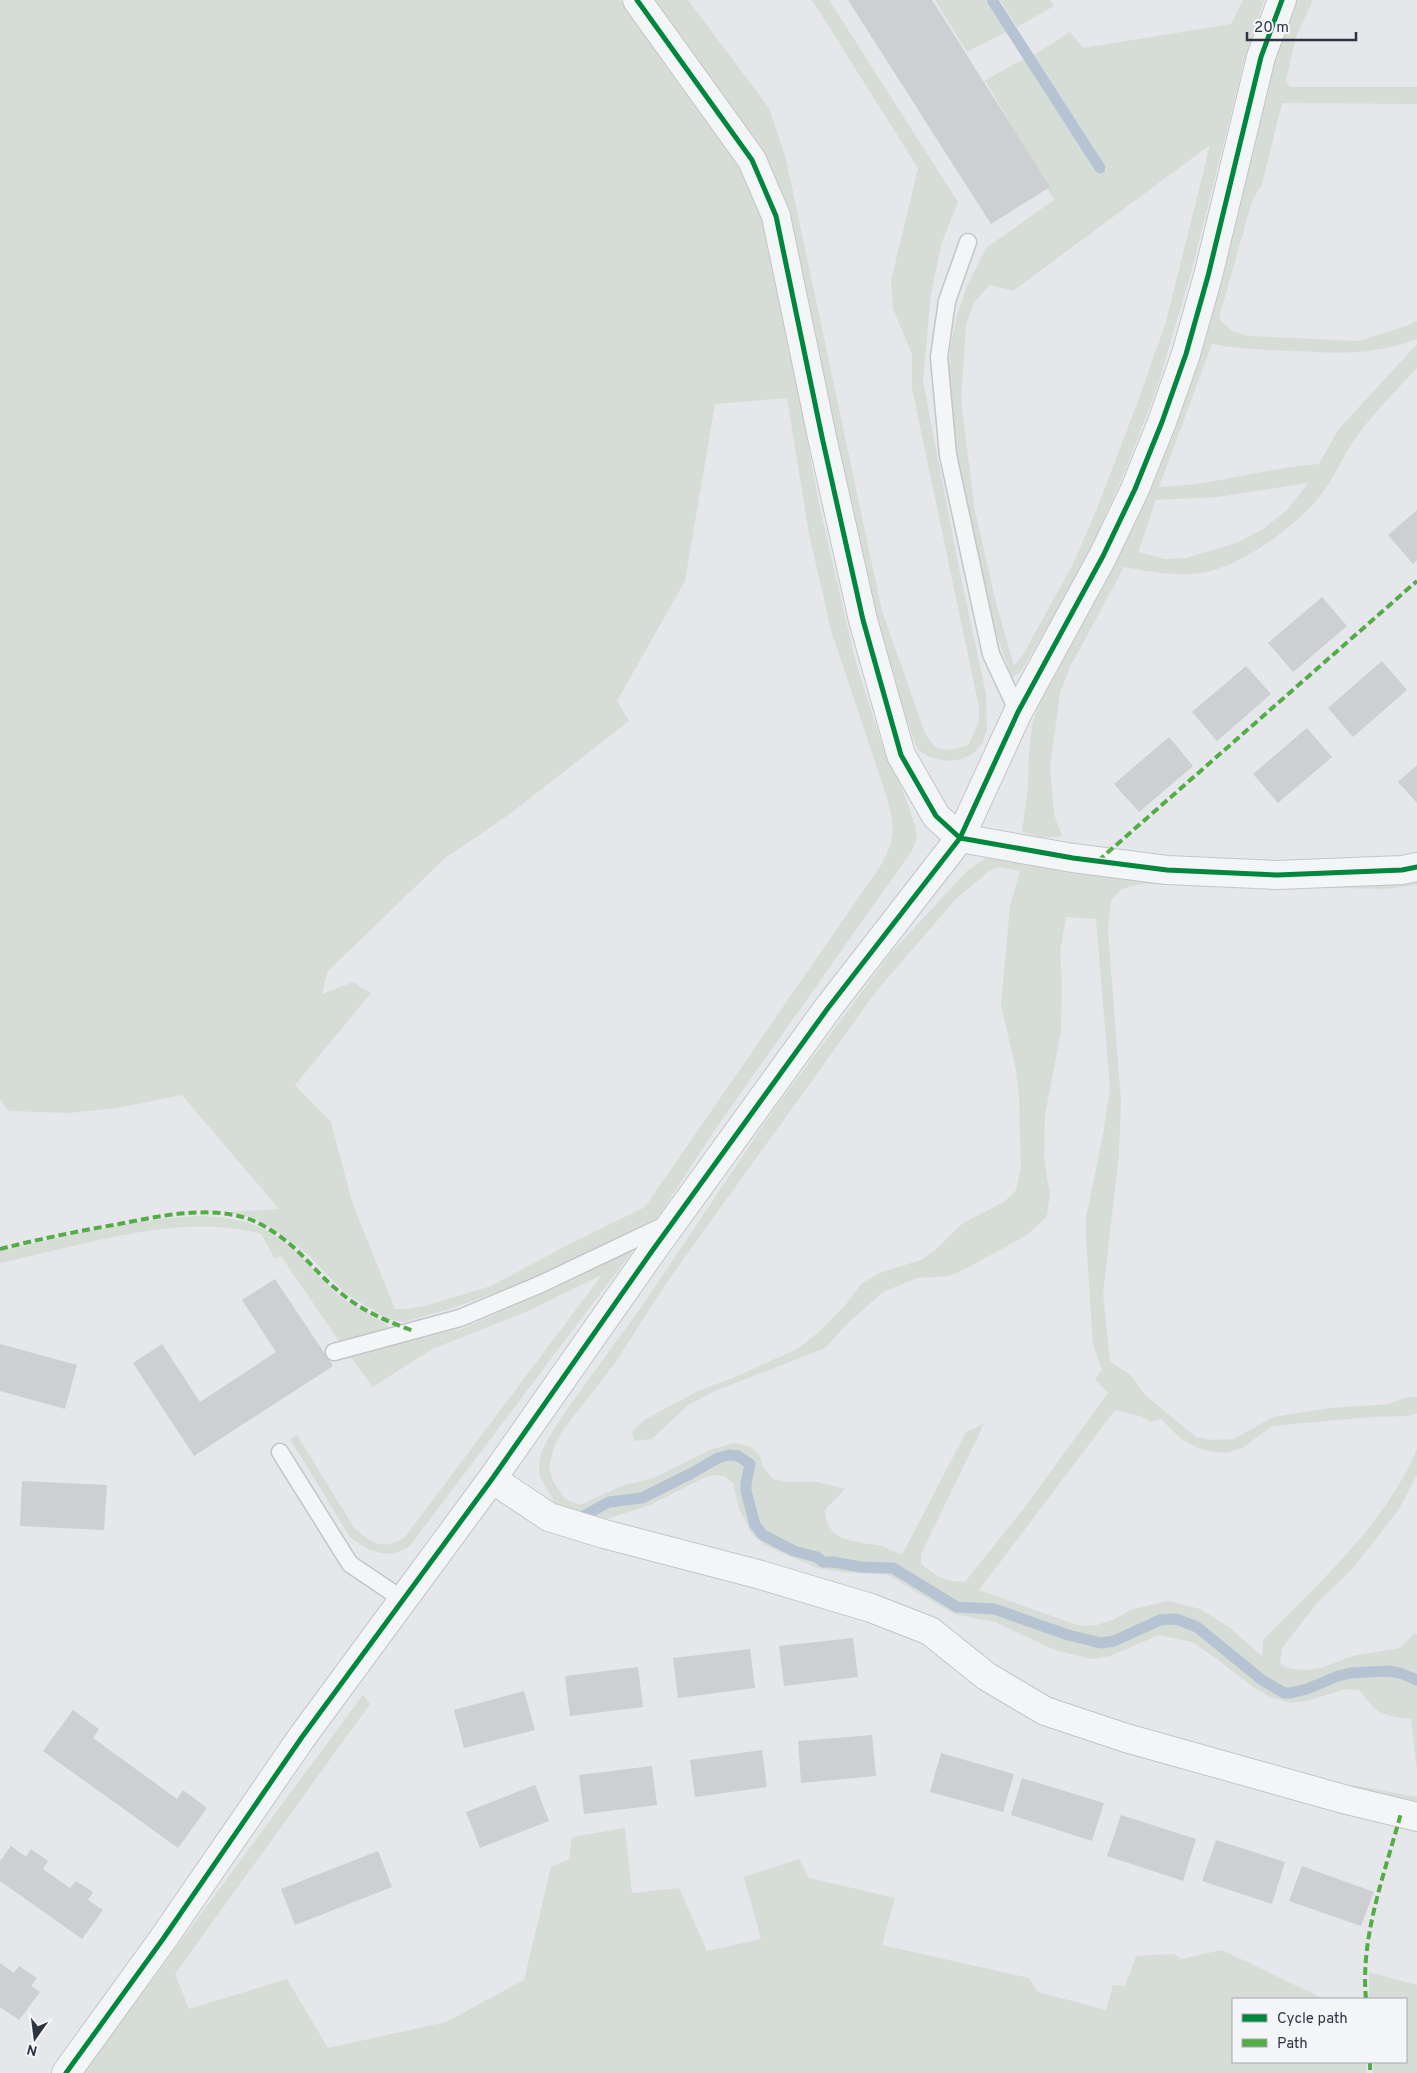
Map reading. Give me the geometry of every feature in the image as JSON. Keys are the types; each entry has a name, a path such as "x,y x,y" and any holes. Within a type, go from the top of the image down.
{"street":[{"path":"637,0 752,160 776,216 822,437 861,610 901,755 936,816 960,838 1072,858 1167,870 1277,875 1402,870 1417,867"},
{"path":"66,2073 163,1940 302,1736 492,1479 828,1008 960,838 1018,712 1103,556 1135,490 1162,422 1186,354 1208,276 1260,57 1282,0"},
{"path":"492,1479 549,1517 604,1534 761,1575 871,1608 930,1631 986,1676 1045,1711 1126,1738 1347,1800 1417,1816"}],"lane":[{"path":"968,242 947,301 940,357 948,455 991,654 1018,712"},
{"path":"334,1352 460,1318 541,1284 675,1220"},
{"path":"280,1452 350,1564 402,1599"}],"shaded area":[{"path":"0,0 620,0 747,177 759,205 774,260 819,504 855,659 882,745 901,786 915,825 917,839 911,852 714,1131 658,1217 573,1260 524,1282 453,1308 404,1322 389,1320 345,1293 307,1254 272,1228 253,1218 228,1212 279,1209 182,1095 117,1108 69,1113 8,1111 0,1099","holes":["787,398 809,534 832,634 888,801 893,827 889,848 881,865 645,1207 491,1286 425,1306 395,1309 352,1202 331,1122 295,1085 371,993 353,982 322,994 327,972 444,859 511,813 629,721 617,701 685,581 715,404"]},
{"path":"648,0 688,0 769,108 786,159 882,611 925,733 934,746 947,750 969,744 979,721 979,708 912,388 912,354 893,309 891,281 918,168 812,0 829,0 958,202 942,242 931,293 923,381 959,568 986,694 987,730 982,744 974,753 962,759 947,761 929,757 918,750 911,733 874,615 792,249"},
{"path":"935,0 985,0 1006,32 967,52"},
{"path":"1000,0 1050,0 1054,6 1017,27"},
{"path":"1243,0 1264,0 1245,58 1191,273 1157,388 1125,471 1081,571 1021,671 1012,678 994,627 972,533 950,412 948,378 950,348 956,319 967,286 986,248 1054,200 985,80 1024,59 1098,174 1107,169 1034,55 1070,32 1083,48 1231,24","holes":["1210,145 1165,325 1096,511 1073,564 1024,653 1014,666 996,603 975,511 961,400 966,325 974,302 990,285 1013,291"]},
{"path":"1297,0 1313,0 1296,37 1286,81 1290,87 1417,87 1417,104 1282,103 1262,184 1252,201 1219,318 1232,330 1248,336 1359,341 1417,321 1417,339 1370,351 1341,353 1262,350 1212,344 1159,487 1199,484 1279,469 1319,464 1338,430 1417,344 1417,368 1361,430 1330,483 1320,496 1299,519 1271,541 1256,551 1225,566 1200,573 1168,574 1124,567 1070,667 1060,693 1050,767 1054,814 1062,836 1044,838 1022,832 1028,788 1032,726 1039,704 1113,566 1291,11","holes":["1308,483 1287,510 1263,529 1239,542 1186,558 1165,559 1138,552 1156,500 1218,497"]},
{"path":"993,853 1417,871 1417,885 1386,889 1141,884 1122,889 1111,900 1108,930 1121,1101 1119,1154 1103,1294 1110,1361 1131,1376 1145,1395 1196,1437 1213,1440 1234,1439 1273,1417 1330,1408 1389,1404 1407,1397 1417,1397 1417,1413 1409,1416 1370,1417 1272,1426 1244,1447 1227,1453 1198,1448 1181,1439 1161,1419 1151,1422 1140,1416 1115,1410 979,1590 1080,1626 1097,1625 1112,1620 1133,1609 1169,1601 1200,1609 1229,1627 1262,1656 1263,1640 1328,1574 1369,1527 1388,1502 1404,1476 1417,1449 1417,1475 1399,1509 1354,1567 1317,1603 1282,1648 1280,1664 1291,1669 1308,1670 1324,1667 1352,1656 1400,1648 1414,1633 1417,1635 1417,1677 1401,1670 1389,1668 1350,1669 1289,1691 1264,1678 1198,1625 1177,1617 1159,1617 1114,1638 1101,1641 1069,1633 995,1606 958,1604 894,1566 881,1563 861,1565 824,1559 809,1551 795,1548 765,1533 757,1523 748,1491 753,1462 738,1453 729,1452 707,1460 689,1472 641,1495 609,1499 600,1505 573,1515 555,1503 540,1477 541,1453 548,1439 644,1303 773,1111 890,954 967,871","holes":["999,867 1020,871 1010,906 1001,1005 1016,1070 1019,1098 1021,1167 1016,1190 1004,1202 963,1223 933,1252 921,1260 882,1272 862,1283 847,1303 821,1330 799,1348 738,1376 698,1391 644,1420 632,1432 634,1441 652,1439 688,1405 715,1391 825,1348 849,1322 883,1292 917,1278 949,1276 967,1268 1027,1235 1047,1216 1050,1195 1044,1158 1045,1115 1061,1031 1062,982 1060,953 1066,917 1096,919 1110,1088 1104,1129 1086,1218 1086,1238 1093,1345 1102,1370 1095,1379 1108,1393 1025,1507 965,1582 952,1581 931,1572 921,1563 921,1554 984,1424 966,1432 902,1555 881,1546 844,1538 837,1535 831,1529 825,1510 845,1489 817,1482 786,1482 773,1479 763,1467 759,1454 749,1446 733,1443 708,1451 651,1479 624,1485 580,1505 565,1499 553,1481 549,1467 554,1447 563,1430 615,1363 667,1282 878,989 955,900 988,872"]},
{"path":"202,1216 245,1222 258,1226 281,1239 304,1259 326,1284 341,1297 392,1330 341,1344 281,1256 275,1259 261,1234 230,1228 164,1229 130,1234 0,1263 0,1251 126,1224 177,1217"},
{"path":"637,1245 409,1547 401,1551 385,1554 364,1547 350,1537 290,1439 297,1435 355,1529 367,1539 379,1544 385,1545 398,1541 405,1537 602,1275 528,1311 432,1349 373,1387 350,1356 464,1328 571,1281"},
{"path":"729,1457 737,1458 747,1465 743,1487 747,1510 756,1530 769,1542 777,1547 807,1556 823,1564 859,1570 892,1571 956,1609 994,1612 1067,1638 1101,1646 1115,1644 1161,1623 1175,1622 1195,1630 1260,1682 1274,1691 1289,1696 1351,1675 1388,1673 1412,1680 1417,1683 1417,1771 1411,1719 1394,1717 1381,1712 1370,1704 1360,1690 1346,1689 1307,1701 1291,1703 1270,1697 1254,1688 1192,1642 1159,1635 1110,1656 1092,1659 1055,1650 995,1622 954,1614 888,1575 842,1572 818,1568 764,1545 751,1533 739,1509 733,1483 724,1476 714,1475 703,1478 650,1505 597,1522 586,1517 611,1505 643,1500 692,1477 719,1460"},
{"path":"363,1695 370,1704 175,1974 189,2009 287,1979 328,2048 446,2022 524,1980 551,1867 569,1859 572,1837 625,1828 632,1893 679,1888 707,1951 761,1939 744,1877 799,1859 809,1878 895,1898 882,1945 1029,1978 1038,1992 1106,2010 1113,1985 1125,1986 1136,1956 1174,1954 1181,1959 1222,1950 1322,1998 1232,1998 1232,2063 1366,2063 1367,2073 83,2073"},
{"path":"1353,1785 1417,1797 1417,1808 1348,1792"},
{"path":"1369,1972 1417,1985 1417,2073 1373,2073 1373,2063 1407,2063 1407,1998 1369,1998"}],"building":[{"path":"848,0 932,0 1050,187 991,224"},
{"path":"1417,510 1417,560 1413,564 1388,535"},
{"path":"1322,597 1347,626 1293,672 1268,643"},
{"path":"1382,661 1407,690 1353,737 1328,708"},
{"path":"1246,666 1271,694 1217,741 1192,712"},
{"path":"1307,728 1332,757 1278,803 1253,774"},
{"path":"1169,737 1193,766 1139,812 1114,784"},
{"path":"1417,765 1417,803 1398,782"},
{"path":"275,1279 333,1366 194,1456 133,1363 162,1344 200,1402 276,1352 242,1300"},
{"path":"0,1344 77,1365 65,1409 0,1391"},
{"path":"22,1481 107,1485 104,1530 20,1526"},
{"path":"853,1638 858,1677 784,1686 779,1646"},
{"path":"750,1649 755,1688 678,1698 673,1658"},
{"path":"638,1667 643,1707 570,1716 565,1676"},
{"path":"524,1691 535,1730 464,1748 454,1710"},
{"path":"73,1710 99,1729 93,1738 177,1799 183,1790 207,1808 178,1848 43,1751"},
{"path":"872,1735 876,1776 801,1783 798,1741"},
{"path":"762,1750 767,1787 695,1797 690,1760"},
{"path":"941,1753 1014,1774 1003,1812 930,1792"},
{"path":"652,1766 657,1805 584,1814 579,1775"},
{"path":"1022,1778 1104,1803 1092,1841 1011,1815"},
{"path":"535,1785 549,1821 480,1848 466,1812"},
{"path":"1121,1815 1196,1839 1183,1881 1107,1856"},
{"path":"1216,1840 1285,1862 1272,1904 1202,1881"},
{"path":"11,1846 26,1857 31,1849 48,1861 43,1869 70,1888 76,1881 93,1892 88,1900 103,1910 82,1939 0,1881 0,1861"},
{"path":"378,1851 392,1887 295,1925 281,1889"},
{"path":"1302,1866 1374,1892 1361,1926 1289,1901"},
{"path":"0,1963 14,1973 19,1966 37,1978 31,1986 40,1992 19,2020 0,2007"}],"waterway":[{"path":"992,0 1100,168"},
{"path":"585,1515 609,1502 642,1498 718,1458 729,1455 738,1456 750,1464 746,1491 755,1525 763,1535 794,1551 817,1557 823,1562 861,1567 893,1568 957,1607 994,1609 1068,1635 1101,1643 1114,1641 1160,1620 1176,1619 1197,1627 1262,1680 1284,1693 1307,1689 1338,1676 1351,1673 1388,1671 1400,1673 1417,1680"}],"marked path":[{"path":"1098,861 1417,581"},
{"path":"0,1249 74,1232 169,1215 204,1212 238,1216 254,1221 282,1238 299,1252 328,1282 362,1308 382,1319 414,1331"},
{"path":"1366,1998 1365,1975 1370,1928 1401,1813"},
{"path":"1370,2063 1370,2073"}],"cycle path":[{"path":"637,0 752,160 776,216 822,437 863,620 901,755 936,816 960,838 1073,858 1167,870 1277,875 1402,870 1417,867"},
{"path":"66,2073 163,1939 302,1737 492,1479 652,1251 828,1008 960,838 1018,712 1103,556 1135,489 1162,422 1186,354 1208,276 1261,57 1282,0"}]}
